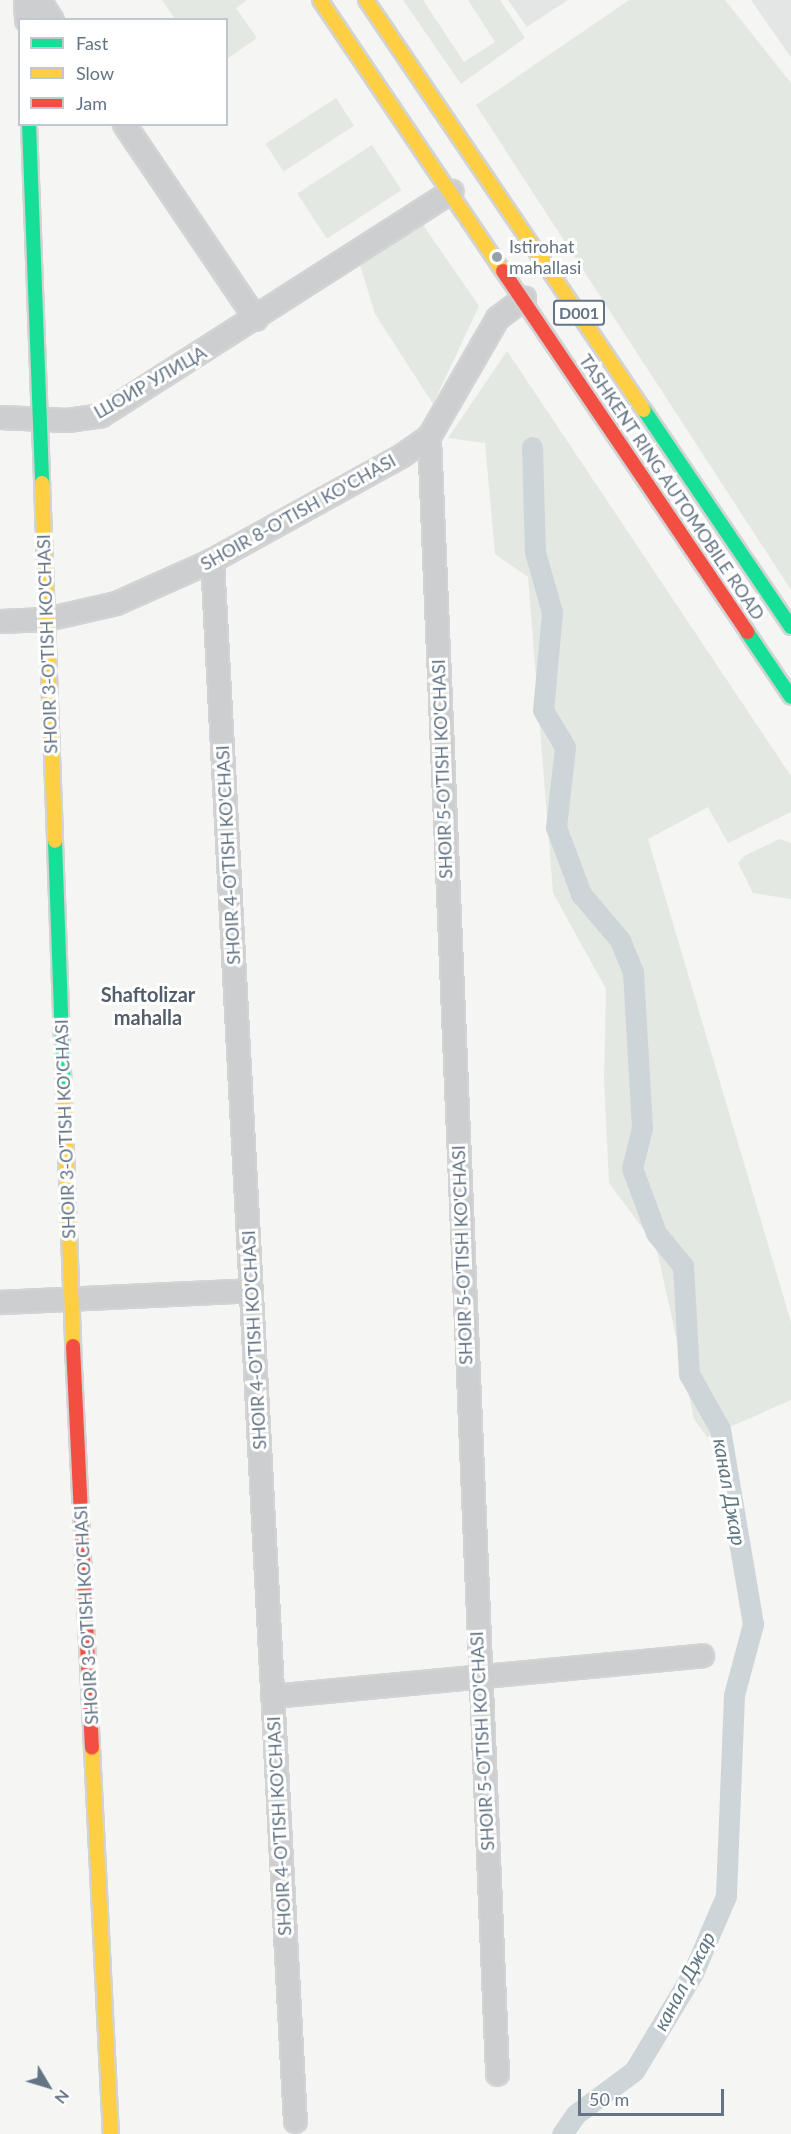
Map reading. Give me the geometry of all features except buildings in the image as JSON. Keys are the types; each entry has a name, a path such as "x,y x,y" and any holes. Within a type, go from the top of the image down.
{"main road":[{"name":"TASHKENT RING AUTOMOBILE ROAD","path":"320,0 524,298 791,697"},
{"name":"TASHKENT RING AUTOMOBILE ROAD","path":"366,0 791,627"},
{"name":"SHOIR 3-O'TISH KO'CHASI","path":"29,126 71,1300 111,2134"}],"street":[{"path":"25,0 26,18"},
{"path":"39,0 51,18"},
{"path":"125,126 256,318"},
{"name":"ШОИР УЛИЦА","path":"0,417 39,416 67,420 101,415 256,318 451,191"},
{"name":"SHOIR 8-O'TISH KO'CHASI","path":"0,621 46,620 116,603 212,560 402,455 429,436 497,318 524,298"},
{"name":"SHOIR 5-O'TISH KO'CHASI","path":"429,436 479,1675 498,2074"},
{"name":"SHOIR 4-O'TISH KO'CHASI","path":"212,560 295,2121"},
{"path":"0,1302 251,1290"},
{"path":"272,1696 702,1655"}],"shaded area":[{"path":"162,0 247,0 236,8 257,38 228,58 228,18 174,18"},
{"path":"403,0 423,0 464,62 495,42 468,0 500,0 525,38 461,84"},
{"path":"508,0 568,0 527,27"},
{"path":"629,0 725,0 791,83 791,590 476,105"},
{"path":"751,0 791,0 791,57 790,56"},
{"path":"336,98 354,126 284,171 266,144"},
{"path":"372,145 401,190 327,239 297,193"},
{"path":"421,222 479,306 433,404 375,314 360,265"},
{"path":"507,351 791,776 791,812 728,843 708,807 648,839 791,1322 791,1400 707,1437 694,1419 656,1246 609,1183 604,1081 606,989 553,893 528,577 495,554 485,443 448,438"},
{"path":"780,839 791,843 791,899 753,893 738,863 744,856"}],"waterway":[{"name":"канал Джар","path":"532,447 535,552 552,612 543,710 565,747 556,827 581,894 620,940 633,972 642,1128 632,1168 656,1233 683,1266 689,1374 720,1429 753,1624 734,1695 726,1896 693,1973 634,2071 576,2114 562,2134"}],"traffic: fast":[{"path":"29,126 42,483"},
{"path":"644,410 791,627"},
{"path":"747,632 791,697"},
{"path":"55,841 64,1096"}],"traffic: slow":[{"path":"320,0 503,271"},
{"path":"366,0 644,410"},
{"path":"42,483 55,841"},
{"path":"64,1096 73,1346"},
{"path":"92,1748 111,2134"}],"traffic: jam":[{"path":"503,271 747,632"},
{"path":"73,1346 92,1748"}],"place":[{"name":"Istirohat mahallasi","path":"497,257"}],"district":[{"name":"Shaftolizar mahalla","path":"148,1006"}]}
